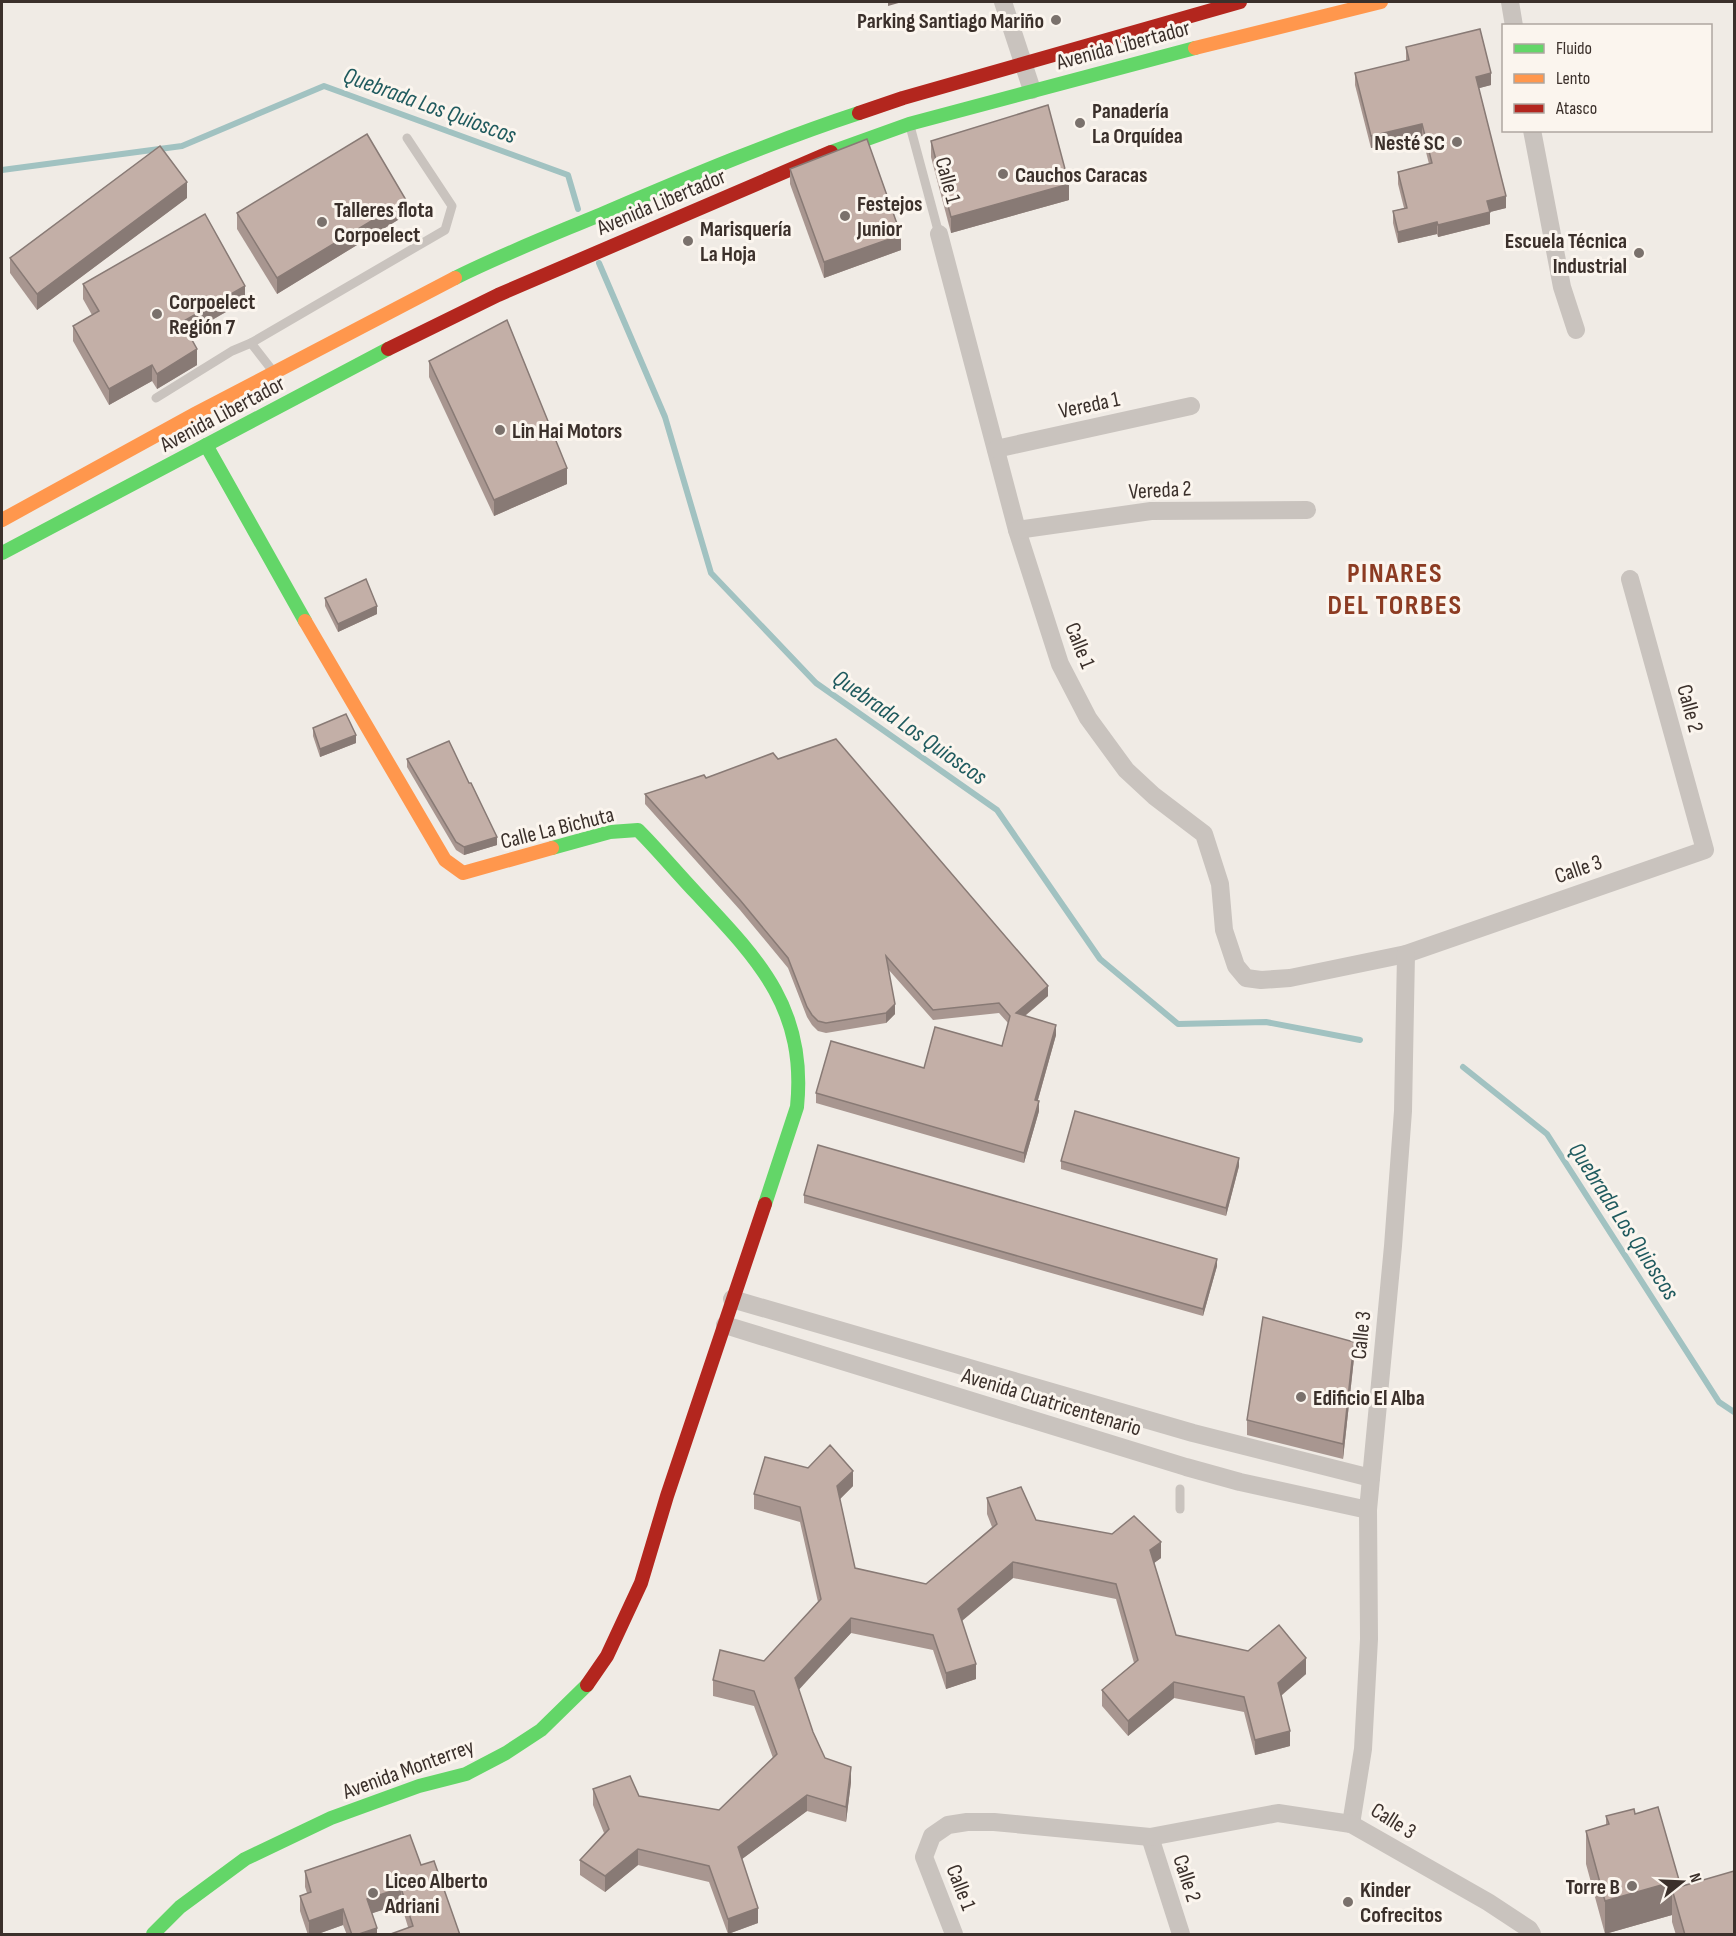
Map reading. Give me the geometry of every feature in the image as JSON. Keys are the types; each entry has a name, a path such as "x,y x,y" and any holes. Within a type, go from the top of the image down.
{"main road":[{"name":"Avenida Libertador","path":"2,520 274,372 481,265 639,198 807,130 903,98 1240,2"},
{"name":"Avenida Libertador","path":"2,553 392,347 498,295 816,157 909,124 1032,90 1242,35 1382,2"},
{"name":"Calle La Bichuta","path":"206,445 352,704 445,860 463,873 610,832 638,830 662,853 742,942 769,978 789,1026 800,1089 797,1107 725,1325"},
{"name":"Avenida Monterrey","path":"153,1935 180,1907 245,1859 331,1818 419,1786 466,1774 506,1753 541,1730 591,1682 607,1656 641,1583 667,1496 725,1325"}],"street":[{"path":"1003,2 1032,90"},
{"path":"1510,2 1514,24"},
{"path":"1533,132 1562,287 1576,330"},
{"name":"Calle 1","path":"939,234 1017,530 1060,664 1088,718 1126,770 1154,796 1204,834 1221,884 1224,930 1236,966 1246,978 1261,980 1290,978 1406,954"},
{"name":"Vereda 1","path":"996,448 1191,406"},
{"name":"Vereda 2","path":"1017,530 1151,511 1307,510"},
{"name":"Calle 2","path":"1630,579 1705,850"},
{"name":"Calle 3","path":"1532,1935 1529,1929 1488,1902 1351,1824 1363,1749 1369,1640 1368,1510 1393,1246 1403,1111 1406,954 1705,850"},
{"name":"Avenida Cuatricentenario","path":"732,1299 1193,1433 1371,1478"},
{"name":"Avenida Cuatricentenario","path":"725,1325 1186,1467 1240,1482 1368,1510"},
{"path":"1150,1837 1278,1813 1351,1824"},
{"name":"Calle 1","path":"954,1935 924,1857 932,1836 948,1825 967,1822 1025,1825 1150,1837"},
{"name":"Calle 2","path":"1150,1837 1181,1935"}],"lane":[{"name":"Calle 1","path":"909,124 939,234"},
{"path":"156,398 232,351 251,343 445,230 452,206 407,138"},
{"path":"251,343 274,372"},
{"path":"1180,1490 1180,1509"}],"building":[{"name":"Nesté SC","path":"1480,29 1491,73 1476,77 1506,196 1487,201 1490,212 1398,232 1393,211 1407,208 1398,172 1432,163 1422,124 1371,136 1355,73 1409,60 1406,47"},
{"path":"1048,105 1069,184 951,217 931,141"},
{"name":"Talleres flota Corpoelect","path":"367,134 406,200 277,278 237,213"},
{"name":"Festejos Junior","path":"867,139 901,235 824,262 790,169"},
{"path":"160,146 187,182 37,294 10,258"},
{"name":"Corpoelect Región 7","path":"205,214 245,286 182,322 197,349 157,374 152,365 109,389 73,326 99,311 83,284"},
{"name":"Lin Hai Motors","path":"507,320 567,468 494,500 429,361"},
{"path":"366,579 377,606 338,624 325,598"},
{"path":"346,714 356,735 320,749 313,728"},
{"path":"836,739 1048,986 1016,1013 1056,1025 1035,1100 1039,1101 1024,1153 816,1093 831,1041 924,1068 935,1027 1002,1046 1010,1016 999,1003 933,1010 886,956 895,1004 886,1013 826,1023 818,1021 807,1007 788,958 740,900 645,794 704,775 706,778 773,753 778,759"},
{"path":"449,741 497,837 464,847 456,842 407,759"},
{"path":"1075,1111 1239,1158 1226,1208 1061,1161"},
{"path":"818,1145 1217,1259 1203,1309 804,1195"},
{"name":"Edificio El Alba","path":"1263,1317 1354,1342 1343,1444 1247,1420"},
{"path":"830,1445 853,1471 837,1486 855,1568 926,1584 997,1524 987,1498 1021,1487 1036,1520 1112,1534 1134,1516 1161,1542 1150,1550 1176,1635 1248,1651 1279,1625 1306,1658 1278,1683 1290,1731 1255,1740 1244,1697 1174,1682 1128,1721 1102,1690 1138,1660 1116,1584 1013,1562 958,1609 976,1664 946,1673 933,1635 851,1618 795,1678 813,1732 825,1758 851,1767 846,1807 807,1795 738,1847 758,1908 728,1919 709,1866 638,1849 605,1876 580,1860 609,1829 593,1789 630,1776 639,1796 719,1810 777,1754 754,1691 713,1680 720,1650 764,1661 821,1599 800,1507 754,1494 765,1457 808,1468"},
{"path":"1658,1807 1679,1880 1605,1901 1586,1831 1609,1824 1606,1816 1634,1809 1635,1814"},
{"name":"Liceo Alberto Adriani","path":"410,1835 421,1865 434,1861 460,1935 388,1935 413,1926 401,1888 367,1899 377,1928 352,1935 343,1909 309,1921 300,1896 311,1892 305,1871"},
{"path":"1734,1871 1734,1935 1685,1935 1672,1889"}],"waterway":[{"name":"Quebrada Los Quioscos","path":"2,170 182,146 324,86 568,175 578,209"},
{"name":"Quebrada Los Quioscos","path":"599,263 665,417 711,573 816,683 997,810 1100,959 1178,1024 1266,1022 1360,1040"},
{"name":"Quebrada Los Quioscos","path":"1463,1067 1547,1134 1719,1402 1734,1412"}],"traffic: fast":[{"path":"831,152 909,124 1195,48"},
{"path":"455,278 702,172 859,113"},
{"path":"2,553 388,349"},
{"path":"206,445 305,621"},
{"path":"552,848 610,832 638,830 740,941 774,988 786,1014 794,1042 798,1072 797,1107 765,1204"},
{"path":"153,1934 180,1907 245,1859 331,1818 419,1786 466,1774 506,1753 541,1730 587,1685"}],"traffic: slow":[{"path":"1195,48 1381,2"},
{"path":"2,520 195,414 455,278"},
{"path":"305,621 445,860 463,873 552,848"}],"traffic: jam":[{"path":"859,113 903,98 1240,2"},
{"path":"388,349 498,295 831,152"},
{"path":"587,1685 607,1656 641,1583 667,1496 765,1204"}],"place":[{"name":"Parking Santiago Mariño","path":"1056,20"},
{"name":"Panadería La Orquídea","path":"1080,123"},
{"name":"Nesté SC","path":"1457,142"},
{"name":"Cauchos Caracas","path":"1003,174"},
{"name":"Festejos Junior","path":"845,216"},
{"name":"Talleres flota Corpoelect","path":"322,222"},
{"name":"Marisquería La Hoja","path":"688,241"},
{"name":"Escuela Técnica Industrial","path":"1639,253"},
{"name":"Corpoelect Región 7","path":"157,314"},
{"name":"Lin Hai Motors","path":"500,430"},
{"name":"Edificio El Alba","path":"1301,1397"},
{"name":"Torre B","path":"1632,1886"},
{"name":"Liceo Alberto Adriani","path":"373,1893"},
{"name":"Kinder Cofrecitos","path":"1348,1902"}],"district":[{"name":"PINARES DEL TORBES","path":"1395,588"}]}
